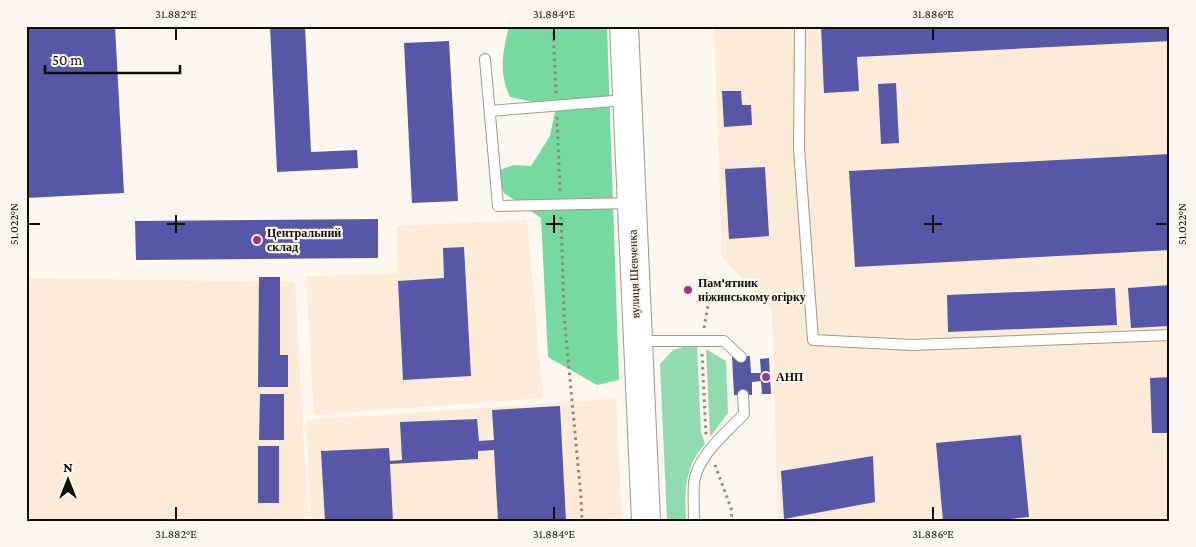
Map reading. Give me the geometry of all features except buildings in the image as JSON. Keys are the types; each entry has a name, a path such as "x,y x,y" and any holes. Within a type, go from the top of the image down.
{"main road":[{"name":"вулиця Шевченка","path":"624,26 646,521"}],"lane":[{"path":"800,26 799,149 813,340 912,345 1170,335"},
{"path":"485,59 498,206 631,203"},
{"path":"490,111 627,100"},
{"path":"637,341 724,341 741,357"},
{"path":"694,521 694,481 697,472 710,452 744,414 743,395"}],"path":[{"path":"553,26 564,315 582,521"},
{"path":"710,294 702,341 705,433 731,508 732,521"}],"shaded area":[{"path":"714,26 1170,26 1170,521 778,521 772,310 722,257"},
{"path":"527,220 543,398 314,415 306,276 397,274 397,226"},
{"path":"26,278 295,282 308,521 26,521"},
{"path":"616,399 622,521 311,521 306,420"}],"green space":[{"path":"509,26 607,26 619,380 597,385 548,357 541,218 504,193 495,172 513,165 531,166 550,136 556,107 510,97 506,88 503,70"},
{"path":"683,347 697,347 701,432 705,444 689,471 686,490 686,521 667,521 660,364 673,350"},
{"path":"706,349 726,361 728,413 710,437"}],"place":[{"name":"Центральний склад","path":"257,240"},
{"name":"Пам'ятник ніжинському огірку","path":"688,290"},
{"name":"АНП","path":"766,377"}]}
